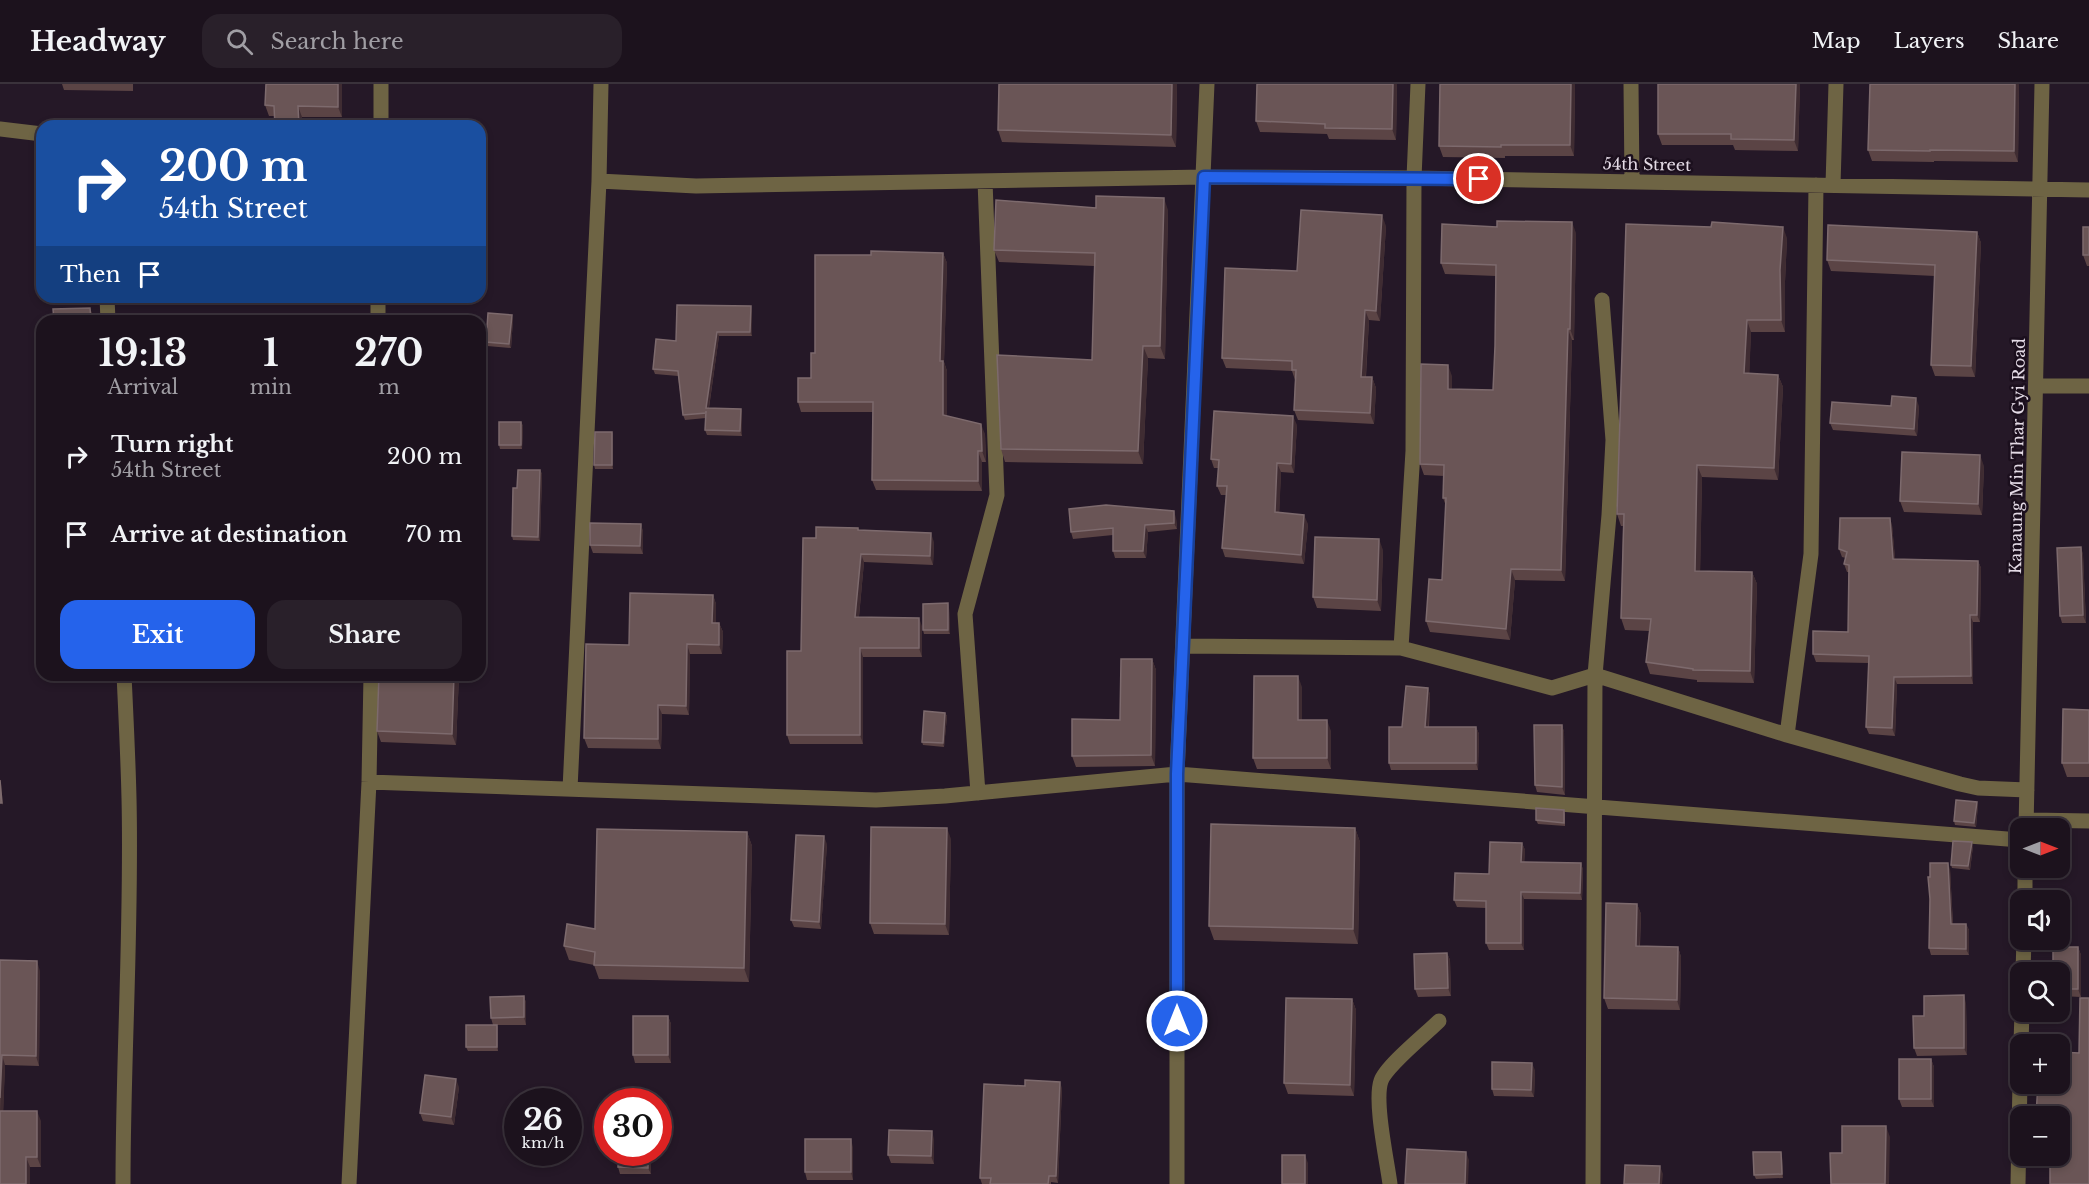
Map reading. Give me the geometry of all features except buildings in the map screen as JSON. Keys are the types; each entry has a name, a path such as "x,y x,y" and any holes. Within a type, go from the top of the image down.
{"street":[{"path":"381,84 381,120"},
{"path":"570,789 599,181 601,84"},
{"path":"1177,1184 1177,774 1207,84"},
{"path":"1401,648 1413,451 1414,178 1418,84"},
{"path":"1631,84 1632,182"},
{"path":"1833,185 1836,84"},
{"name":"Kanaung Min Thar Gyi Road","path":"2026,818 2042,84"},
{"path":"0,129 36,133"},
{"name":"54th Street","path":"599,181 696,186 1204,177 1414,178 2089,190"},
{"path":"978,793 965,614 997,495 985,181"},
{"path":"1787,735 1811,554 1816,185"},
{"path":"1593,1184 1594,675 1609,515 1613,441 1602,300"},
{"path":"2037,386 2089,386"},
{"path":"1183,646 1401,648 1552,688 1594,675 1787,735 1960,784 1978,788 2027,790"},
{"path":"123,1184 129,798 124,681"},
{"path":"349,1184 369,782 371,681"},
{"path":"369,782 876,800 978,793 1177,774 2010,839"},
{"path":"2070,822 2089,821"},
{"path":"1390,1184 1381,1126 1379,1096 1381,1081 1392,1066 1439,1021"},
{"path":"2018,1184 2020,1094"}],"route":[{"path":"1177,1021 1177,774 1204,177 1479,179"}]}
